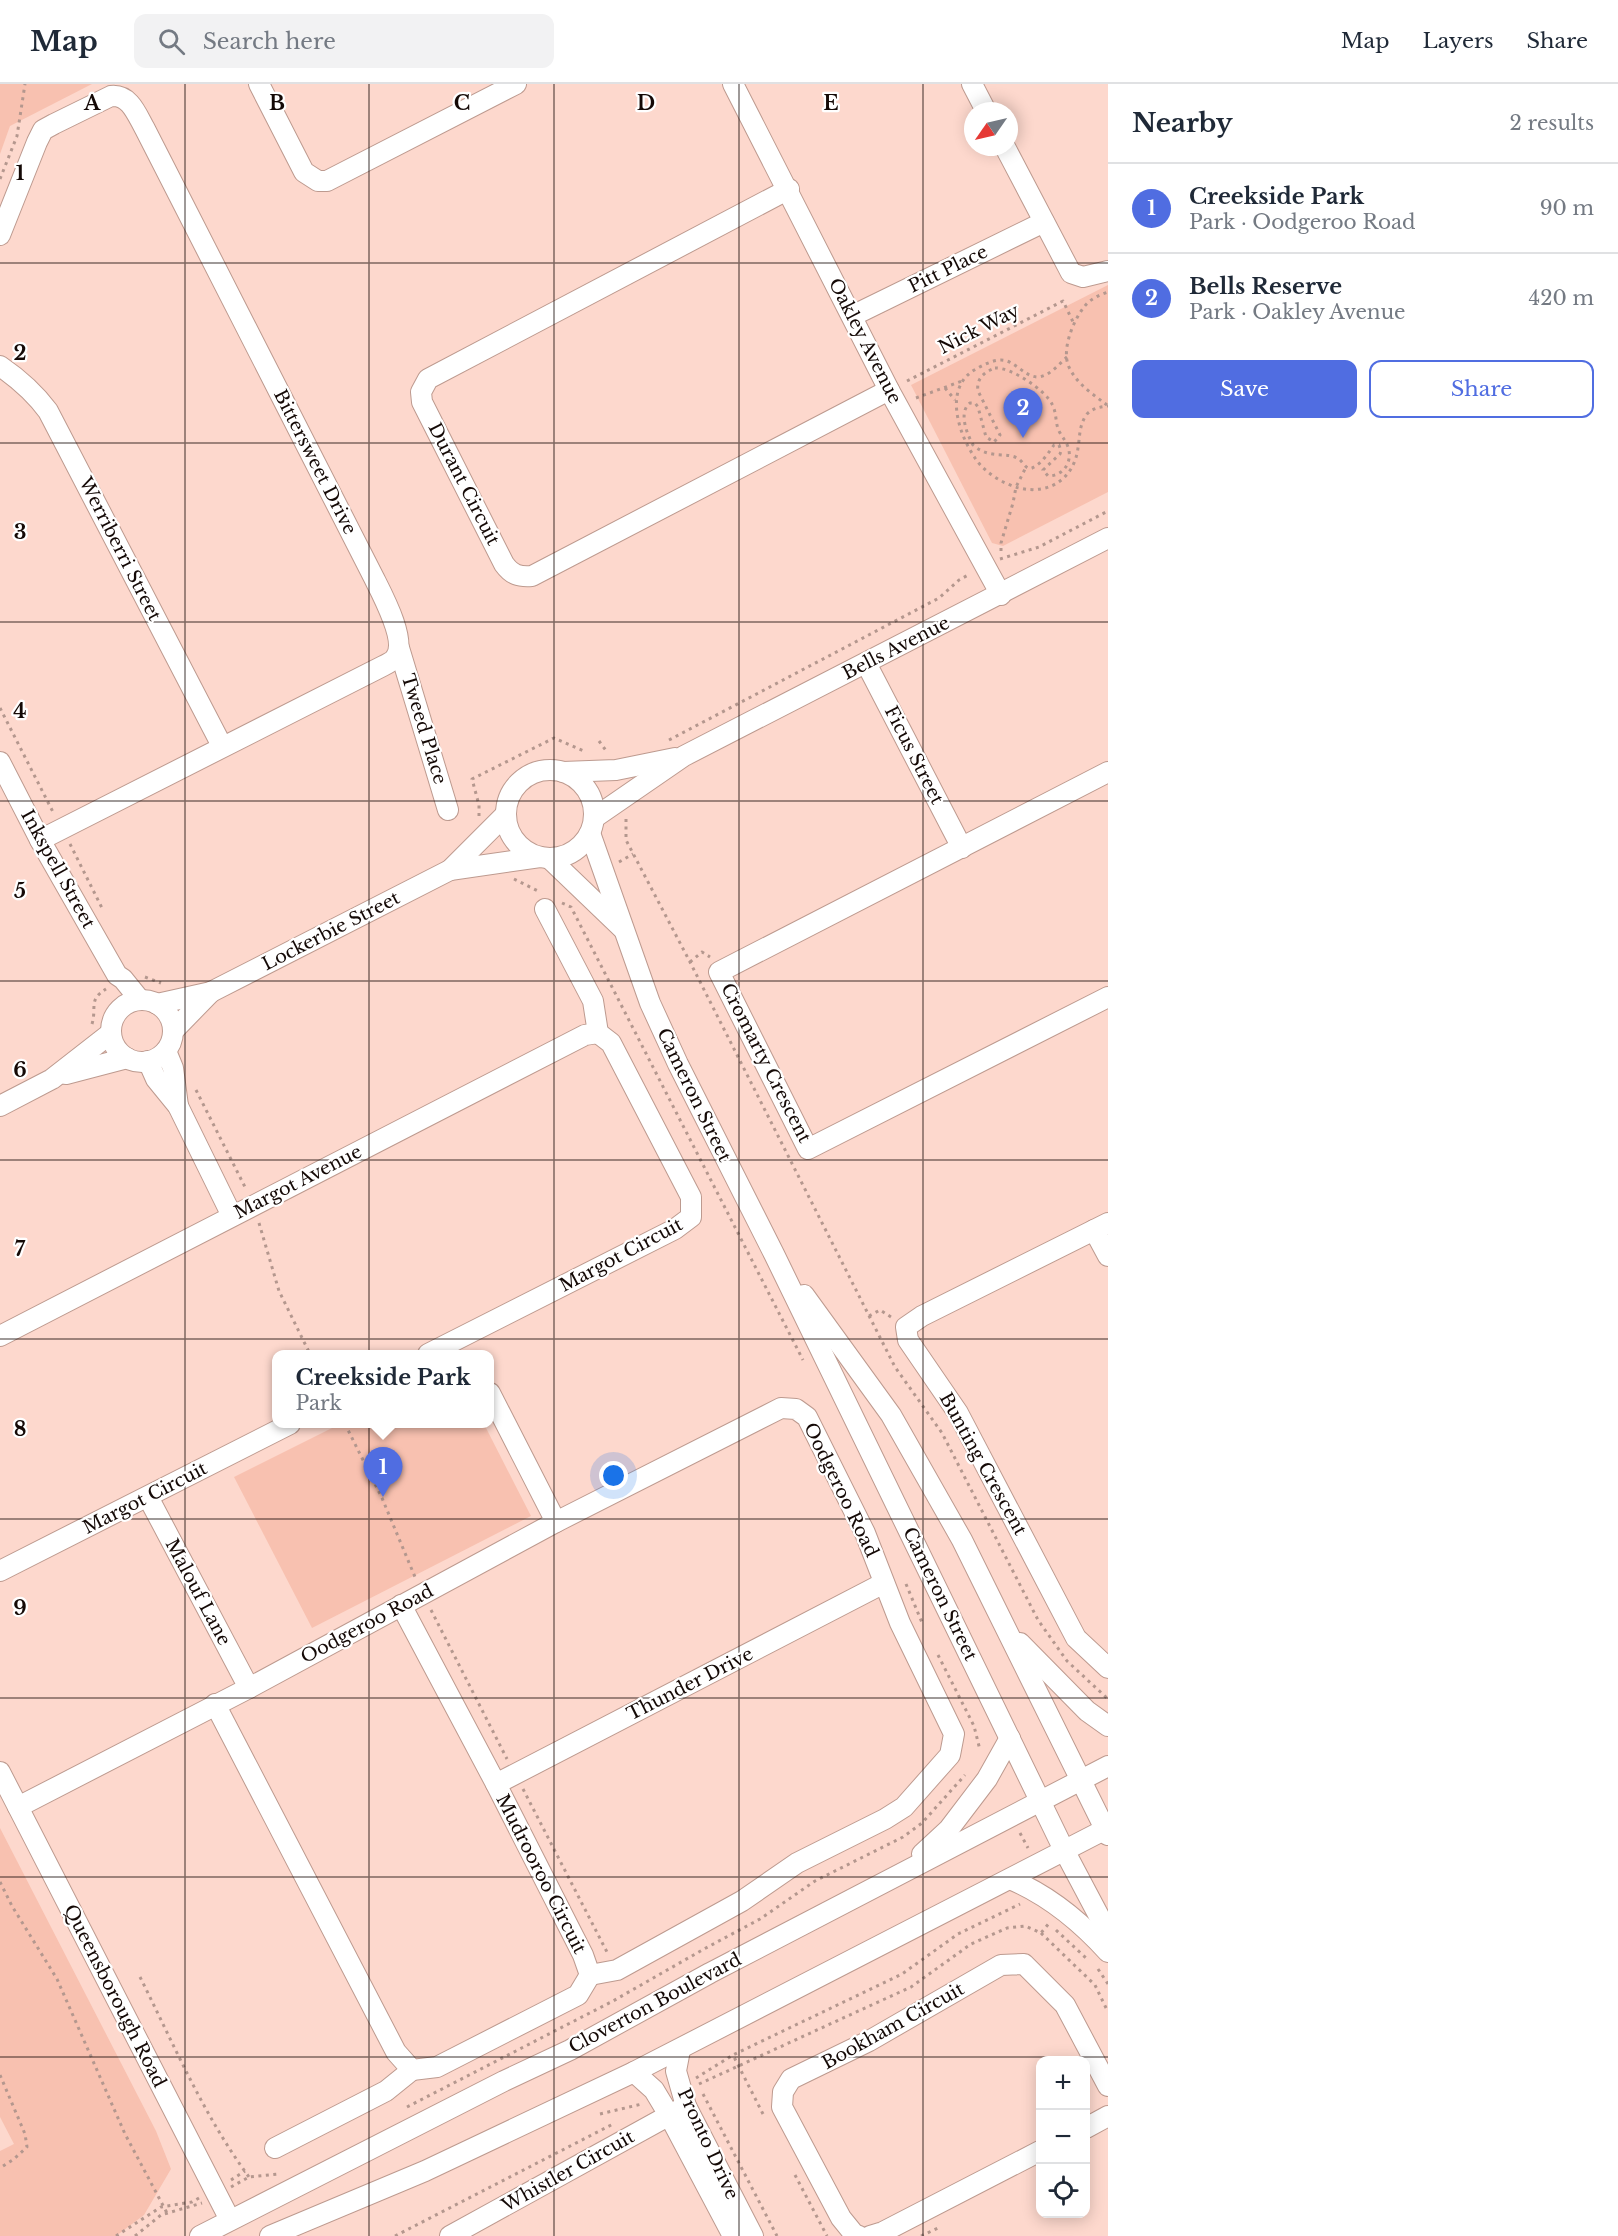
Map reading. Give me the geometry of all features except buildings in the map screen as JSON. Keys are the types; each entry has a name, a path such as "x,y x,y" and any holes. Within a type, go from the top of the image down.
{"street":[{"path":"259,84 304,172 318,181 327,181 503,87"},
{"name":"Oakley Avenue","path":"733,84 789,189 889,390 1001,595"},
{"path":"972,84 981,102"},
{"name":"Bittersweet Drive","path":"0,235 37,142 44,130 111,96 126,99 146,129 378,586 395,626 399,648"},
{"path":"1010,156 1071,273 1083,278 1108,271"},
{"name":"Durant Circuit","path":"789,189 428,379 421,392 422,402 504,564 510,572 520,577 532,576 889,390"},
{"name":"Pitt Place","path":"852,316 1044,222"},
{"name":"Werriberri Street","path":"0,366 29,388 48,411 222,746"},
{"name":"Bells Avenue","path":"684,756 1108,538"},
{"path":"40,840 383,666 395,658 399,648"},
{"name":"Tweed Place","path":"399,648 448,810"},
{"name":"Ficus Street","path":"866,663 962,848"},
{"path":"563,772 612,761 684,756"},
{"path":"450,870 569,854 582,845 592,825 628,795 684,756"},
{"name":"Inkspell Street","path":"0,762 40,840 119,979 148,1002"},
{"path":"592,825 592,803 586,789 575,778 563,772 549,770 535,772 513,789 507,801 505,815 514,841 526,851 544,858 626,932"},
{"name":"Cromarty Crescent","path":"1108,772 719,972 808,1149 1108,997"},
{"path":"450,870 505,815"},
{"name":"Cameron Street","path":"592,825 650,1003 678,1064 774,1254 1064,1850 1108,1933"},
{"name":"Lockerbie Street","path":"212,992 450,870"},
{"path":"548,901 593,1001 598,1033"},
{"path":"119,979 113,1043 119,1052 137,1062 158,1058 171,1042 173,1031 166,1012 148,1002"},
{"path":"52,1079 113,1024 130,1002 181,998 212,992"},
{"path":"173,1031 212,992"},
{"name":"Margot Avenue","path":"0,1336 585,1035 598,1033"},
{"name":"Margot Circuit","path":"446,1350 465,1346 675,1229 691,1217 691,1197 611,1043 598,1033"},
{"path":"166,1051 173,1068 177,1106"},
{"path":"0,1106 52,1079 127,1058"},
{"path":"148,1061 156,1079 177,1106 232,1216"},
{"path":"906,1327 922,1316 1101,1226 1108,1256"},
{"name":"Cameron Street","path":"774,1254 891,1415 962,1540 1107,1831"},
{"name":"Bunting Crescent","path":"906,1327 908,1340 958,1413 1076,1638 1108,1668"},
{"path":"494,1403 556,1522"},
{"name":"Oodgeroo Road","path":"18,1807 249,1688 556,1522 781,1408 796,1409 807,1417 865,1533 900,1623 954,1734 950,1755 904,1807 885,1819 797,1863 742,1901 617,1970 590,1975"},
{"name":"Margot Circuit","path":"0,1571 282,1428"},
{"name":"Malouf Lane","path":"148,1497 249,1688"},
{"name":"Thunder Drive","path":"496,1784 884,1583"},
{"name":"Mudrooroo Circuit","path":"401,1605 496,1784 583,1955 590,1975 578,1995 437,2067 412,2070"},
{"path":"1004,1625 1079,1704 1108,1726"},
{"path":"215,1704 396,2052 412,2070 386,2091 275,2148"},
{"path":"905,1870 955,1820 987,1779 1010,1738"},
{"name":"Cloverton Boulevard","path":"200,2236 561,2054 905,1870 1108,1766"},
{"name":"Queensborough Road","path":"0,1772 230,2220"},
{"path":"270,2236 424,2171 680,2050 1064,1850 1107,1831"},
{"path":"1010,1879 1038,1891 1091,1933 1108,1952"},
{"name":"Bookham Circuit","path":"859,2236 854,2234 841,2218 782,2107 783,2092 791,2079 869,2041 1001,1965 1014,1963 1024,1964 1065,2005 1108,2086"},
{"name":"Pronto Drive","path":"680,2050 676,2071 684,2099 753,2236"},
{"name":"Pronto Drive","path":"634,2072 654,2090 684,2099"},
{"path":"684,2099 733,2236"},
{"name":"Whistler Circuit","path":"450,2236 684,2099"},
{"path":"1090,2126 1108,2116"},
{"path":"870,2236 883,2232 1036,2154"}],"path":[{"path":"0,179 17,136 25,84"},
{"path":"1068,366 1068,340 1074,324 1092,299 1108,292"},
{"name":"Nick Way","path":"907,381 1063,302 1074,324"},
{"path":"1067,357 1050,373 1036,377 1008,361 999,360 971,371 962,381 955,400 958,419 968,447 985,470 1016,487 1035,491 1048,489 1061,482 1070,470 1076,457 1084,419 1092,410 1108,406"},
{"path":"1062,362 1068,366 1082,385 1108,406"},
{"path":"995,368 1003,368 1035,387 1050,400 1058,419 1058,430 1068,445 1070,459 1065,468 1054,476 1048,476 1043,470 1060,454 1059,445 1054,445 1034,468 1026,467 1016,458 991,455 973,445 964,418 967,405 975,403 978,407 986,437 991,441 999,438 999,432 977,385 985,373 995,368"},
{"path":"916,398 962,381"},
{"path":"945,388 955,400"},
{"path":"958,419 964,418"},
{"path":"968,447 973,445"},
{"path":"1070,454 1076,457"},
{"path":"1001,551 1000,543 1016,487 1026,467"},
{"path":"1065,468 1070,470"},
{"path":"599,741 612,761"},
{"path":"628,795 634,806 626,817 626,840 895,1367 942,1433 1038,1620 1067,1661 1108,1699"},
{"path":"501,863 508,876 548,901 571,907 808,1369"},
{"path":"88,1032 93,1022 96,995 119,979 132,975 150,978 180,991 181,998"},
{"path":"193,1084 254,1205 279,1291 308,1350"},
{"path":"869,1316 880,1310 906,1327"},
{"path":"347,1428 382,1498 422,1594 629,1992"},
{"path":"902,1574 925,1629"},
{"path":"935,1648 974,1726 981,1748 978,1755"},
{"path":"0,1882 12,1906 57,1979 124,2134 167,2213"},
{"path":"1041,1933 1048,1923 1101,1972 1108,1984"},
{"path":"777,2236 684,2099 911,1987 971,1944 1007,1928 1025,1926 1041,1933 1095,1985 1108,2012"},
{"path":"116,2236 164,2207 192,2202 249,2177 226,2144 203,2104 140,1977"},
{"path":"0,2074 25,2134 27,2147 0,2168"},
{"path":"395,2236 619,2121"},
{"path":"135,2236 161,2215 197,2205 244,2171"},
{"path":"921,2236 940,2227"}],"shaded area":[{"path":"0,84 92,84 10,126 0,154"},
{"path":"1108,285 1108,492 1003,546 992,543 911,385"},
{"path":"332,1428 486,1428 531,1516 312,1628 234,1477"},
{"path":"0,1828 156,2131 171,2169 144,2215 116,2236 0,2236 0,2151 14,2144 0,2117"}],"place":[{"name":"Bells Reserve","path":"1023,438"},
{"name":"Creekside Park","path":"383,1497"}]}
